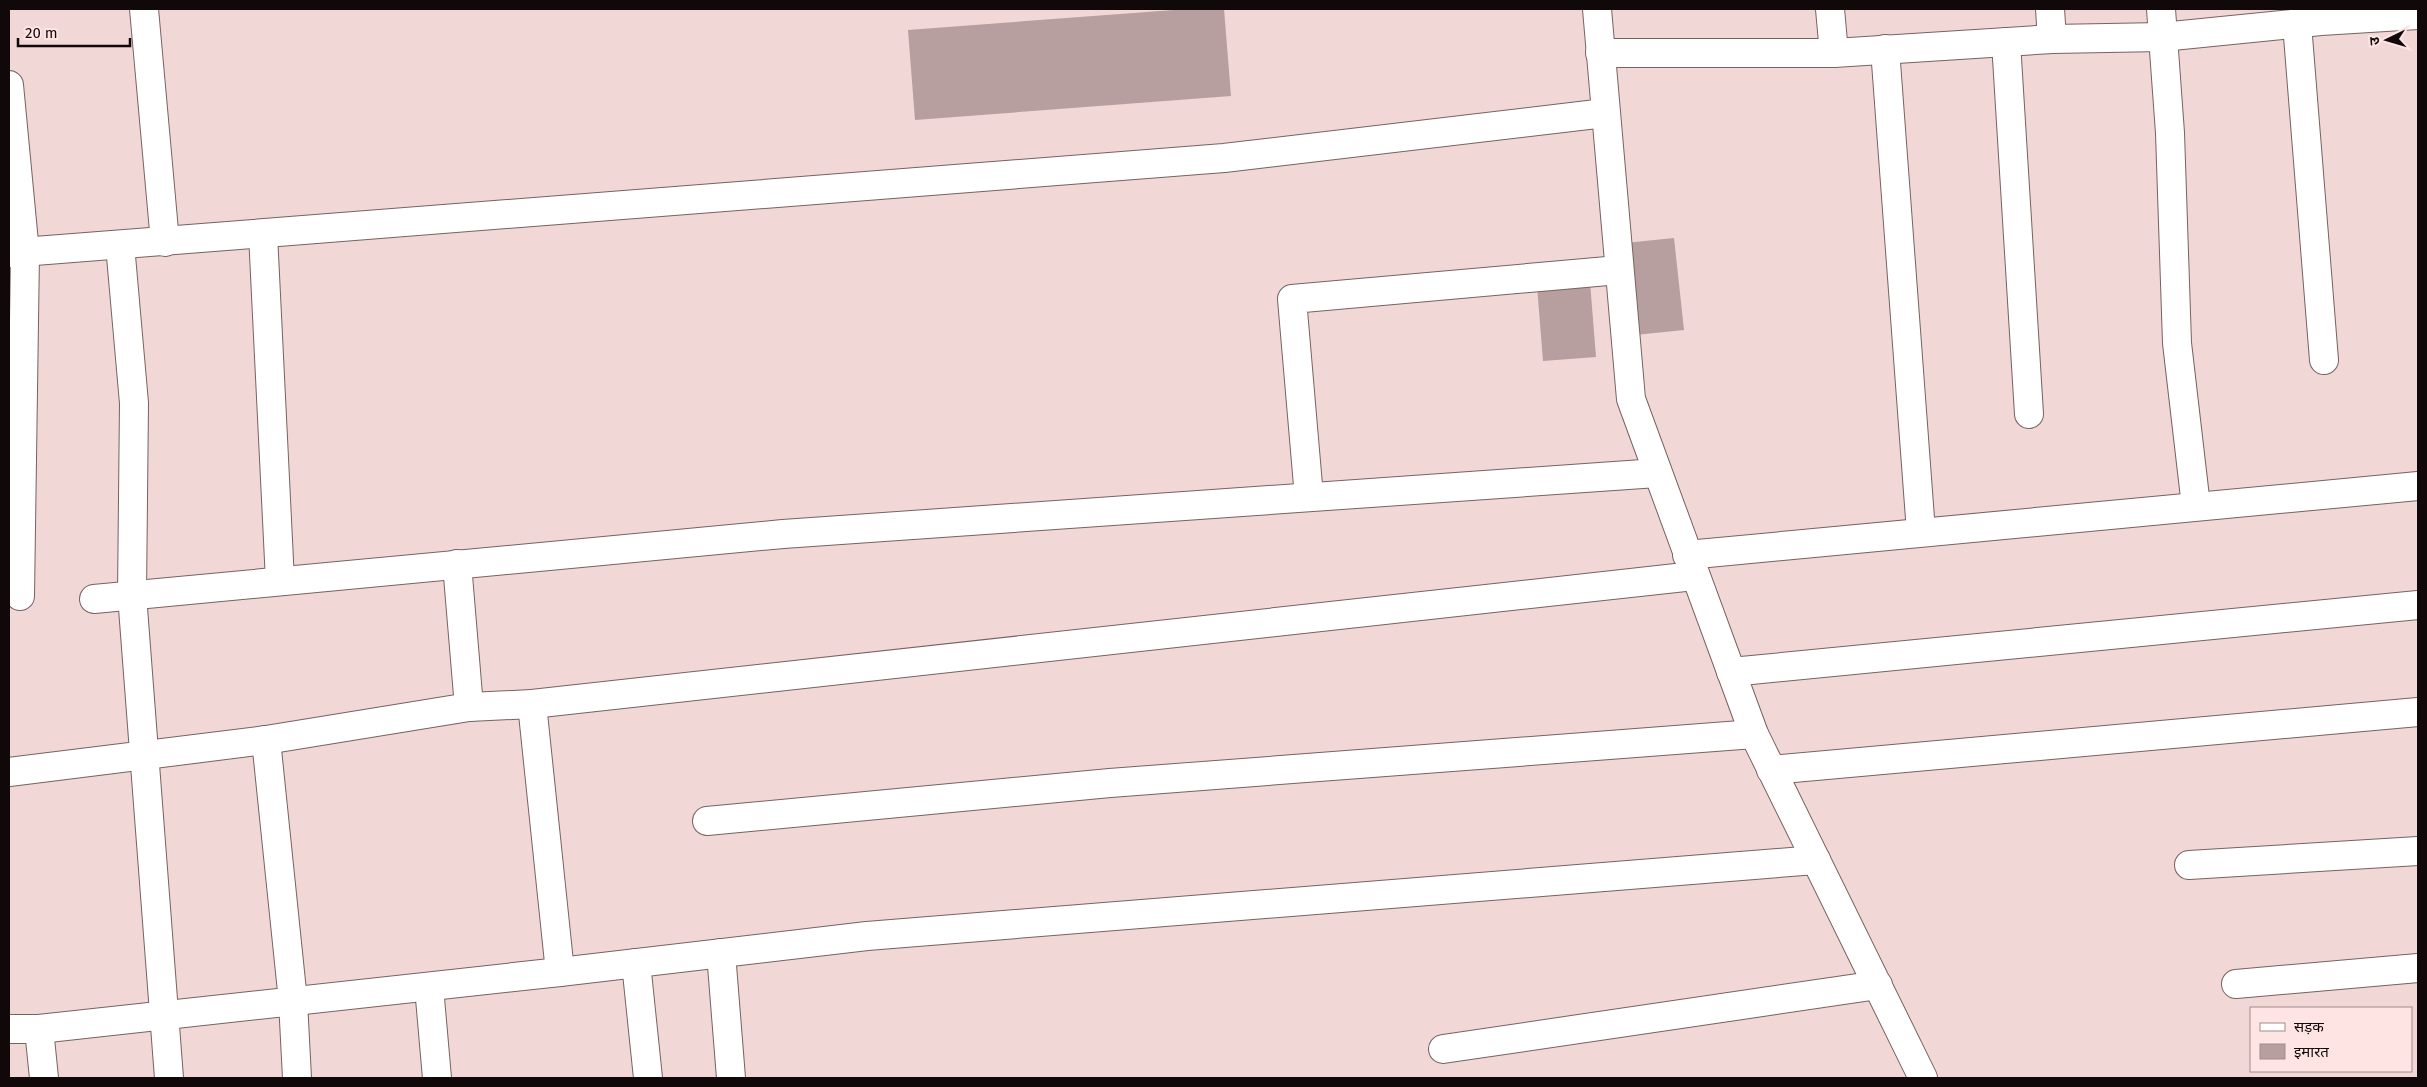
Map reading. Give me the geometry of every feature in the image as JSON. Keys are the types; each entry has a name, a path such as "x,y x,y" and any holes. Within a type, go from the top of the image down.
{"street":[{"path":"144,9 165,242"},
{"path":"1597,9 1631,399 1754,734 1923,1078"},
{"path":"1830,9 1834,53"},
{"path":"2050,9 2052,39"},
{"path":"2162,9 2162,37 2170,132 2176,344 2196,506"},
{"path":"1600,53 1834,53 2052,39 2162,37 2313,18 2418,15"},
{"path":"2313,18 2324,360"},
{"path":"2006,42 2029,414"},
{"path":"1885,50 1921,532"},
{"path":"9,85 17,253 20,596"},
{"path":"17,253 1224,158 1605,113"},
{"path":"263,234 280,581"},
{"path":"120,245 134,403 132,595 169,1078"},
{"path":"1310,497 1292,298 1619,270"},
{"path":"94,599 783,534 1657,473"},
{"path":"9,772 266,740 469,707 532,704 1691,566 1921,532 2418,486"},
{"path":"457,564 469,707"},
{"path":"1731,672 2418,605"},
{"path":"532,704 560,972"},
{"path":"1771,770 2418,712"},
{"path":"707,821 1110,783 1754,734"},
{"path":"266,740 293,1001 297,1078"},
{"path":"2189,865 2418,851"},
{"path":"9,1029 39,1028 429,987 877,935 1816,860"},
{"path":"721,953 731,1078"},
{"path":"636,963 648,1078"},
{"path":"2236,984 2418,968"},
{"path":"1443,1049 1878,985"},
{"path":"429,987 437,1078"},
{"path":"39,1028 44,1078"}],"building":[{"path":"1187,9 1224,9 1231,96 915,120 908,30"},
{"path":"1674,238 1684,330 1635,335 1625,243"},
{"path":"1590,282 1596,357 1543,361 1537,286"}]}
